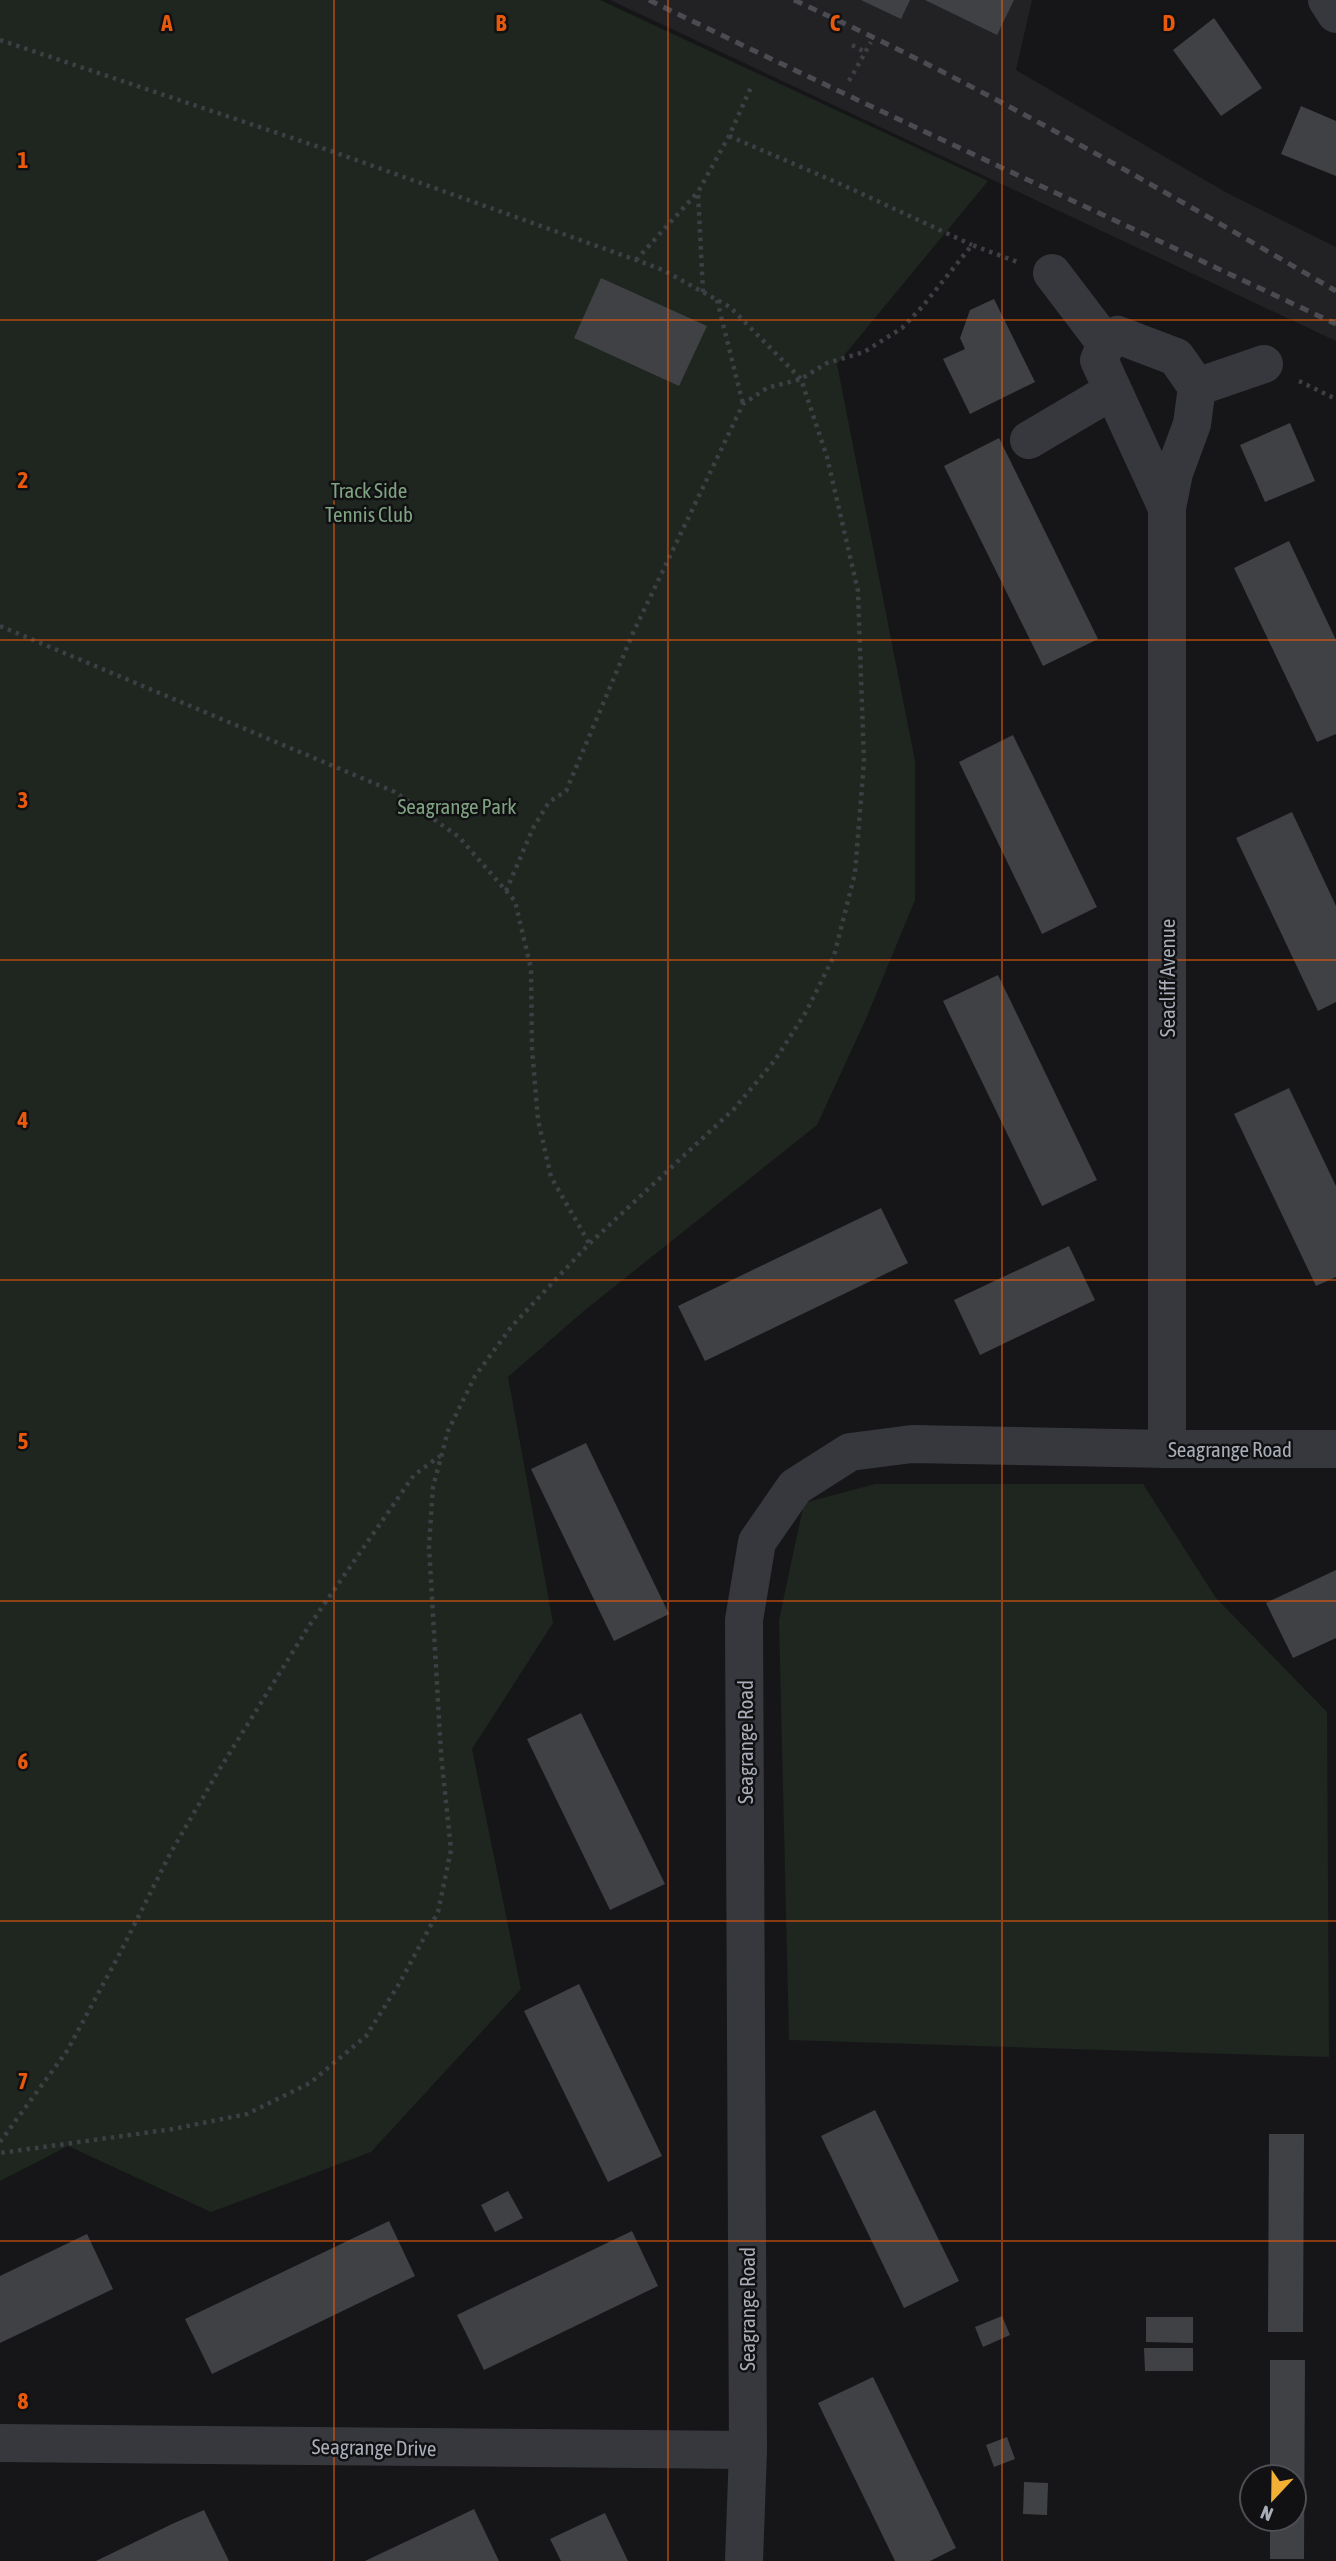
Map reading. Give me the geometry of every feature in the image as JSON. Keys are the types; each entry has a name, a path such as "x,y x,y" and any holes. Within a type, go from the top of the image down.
{"street":[{"path":"1327,0 1336,13"},
{"path":"1052,274 1107,344 1118,335 1176,357 1197,387 1264,364"},
{"name":"Seacliff Avenue","path":"1107,344 1099,360 1167,508"},
{"name":"Seacliff Avenue","path":"1167,1449 1167,508 1174,473 1192,424 1197,387"},
{"path":"1029,440 1112,391"},
{"name":"Seagrange Road","path":"744,2561 748,2450 744,1620 757,1542 795,1487 850,1452 912,1444 1336,1449"},
{"name":"Seagrange Drive","path":"0,2444 748,2450"}],"path":[{"path":"0,40 331,151 636,260 663,270 730,307 801,379 827,457 858,591 864,762 855,873 834,956 806,1012 775,1060 734,1109 589,1244 512,1326 475,1377 448,1431 433,1487 429,1546 433,1642 451,1850 438,1912 399,1984 366,2036 310,2083 247,2113 173,2129 0,2153"},
{"path":"849,81 871,42"},
{"path":"852,45 865,52"},
{"path":"636,260 698,192 729,136 752,85"},
{"path":"729,136 972,245 1052,274"},
{"path":"698,192 703,292"},
{"path":"506,891 533,828 549,802 566,791 639,620 743,404 767,388 801,379 827,363 864,352 902,328 972,245"},
{"path":"717,300 743,404"},
{"path":"0,626 395,792 459,837 515,901 531,969 532,1049 538,1120 551,1177 589,1244"},
{"path":"0,2142 67,2051 104,1985 171,1852 268,1689 414,1475 441,1456"}],"shaded area":[{"path":"610,0 1032,0 1016,70 1227,193 1336,247 1336,341"}],"green space":[{"name":"Seagrange Park","path":"0,0 600,0 988,181 837,364 915,761 915,900 865,1021 817,1125 585,1310 508,1377 553,1623 472,1749 521,1989 371,2152 211,2212 68,2146 0,2181"},
{"path":"875,1484 1143,1484 1216,1598 1327,1712 1329,2057 789,2040 779,1620 804,1503"}],"building":[{"path":"861,0 910,0 901,19"},
{"path":"925,0 1014,0 997,35"},
{"path":"1214,18 1262,88 1221,116 1173,50"},
{"path":"1301,106 1336,121 1336,176 1281,154"},
{"path":"601,278 707,326 679,386 574,338"},
{"path":"994,299 1035,382 970,414 943,359 965,349 960,338 970,310"},
{"path":"1290,423 1315,481 1265,502 1240,445"},
{"path":"999,438 1098,639 1043,666 944,466"},
{"path":"1289,541 1336,640 1336,734 1317,742 1234,568"},
{"path":"1013,735 1097,907 1042,934 959,762"},
{"path":"1292,812 1336,906 1336,1002 1318,1011 1236,838"},
{"path":"998,975 1097,1180 1042,1206 943,1001"},
{"path":"1289,1088 1336,1186 1336,1277 1316,1286 1234,1114"},
{"path":"881,1208 908,1263 705,1361 678,1306"},
{"path":"1069,1246 1095,1300 980,1355 954,1300"},
{"path":"586,1443 669,1614 614,1641 531,1469"},
{"path":"1336,1570 1336,1638 1293,1658 1266,1603"},
{"path":"581,1713 665,1884 610,1910 527,1739"},
{"path":"579,1984 662,2156 608,2182 524,2011"},
{"path":"875,2110 959,2281 904,2308 821,2136"},
{"path":"1269,2134 1304,2134 1303,2332 1268,2332"},
{"path":"508,2191 523,2218 495,2232 481,2205"},
{"path":"389,2221 415,2276 212,2374 185,2319"},
{"path":"632,2231 658,2286 484,2370 457,2315"},
{"path":"87,2234 113,2289 0,2343 0,2276"},
{"path":"1002,2316 1010,2335 983,2347 975,2327"},
{"path":"1146,2317 1193,2317 1193,2343 1146,2342"},
{"path":"1144,2348 1193,2348 1193,2371 1145,2371"},
{"path":"1270,2360 1305,2360 1304,2463 1270,2463"},
{"path":"873,2377 956,2548 930,2561 895,2561 818,2403"},
{"path":"1007,2437 1015,2459 994,2467 986,2445"},
{"path":"1024,2482 1048,2483 1047,2515 1023,2514"},
{"path":"474,2509 499,2561 365,2561 443,2524"},
{"path":"204,2510 229,2561 96,2561 172,2524"},
{"path":"605,2513 628,2561 561,2561 550,2539"},
{"path":"1270,2533 1304,2533 1304,2559 1270,2559"}],"railway":[{"path":"649,0 1336,324"},
{"path":"794,0 1001,102 1336,291"}],"park label":[{"name":"Track Side Tennis Club","path":"369,502"}]}
